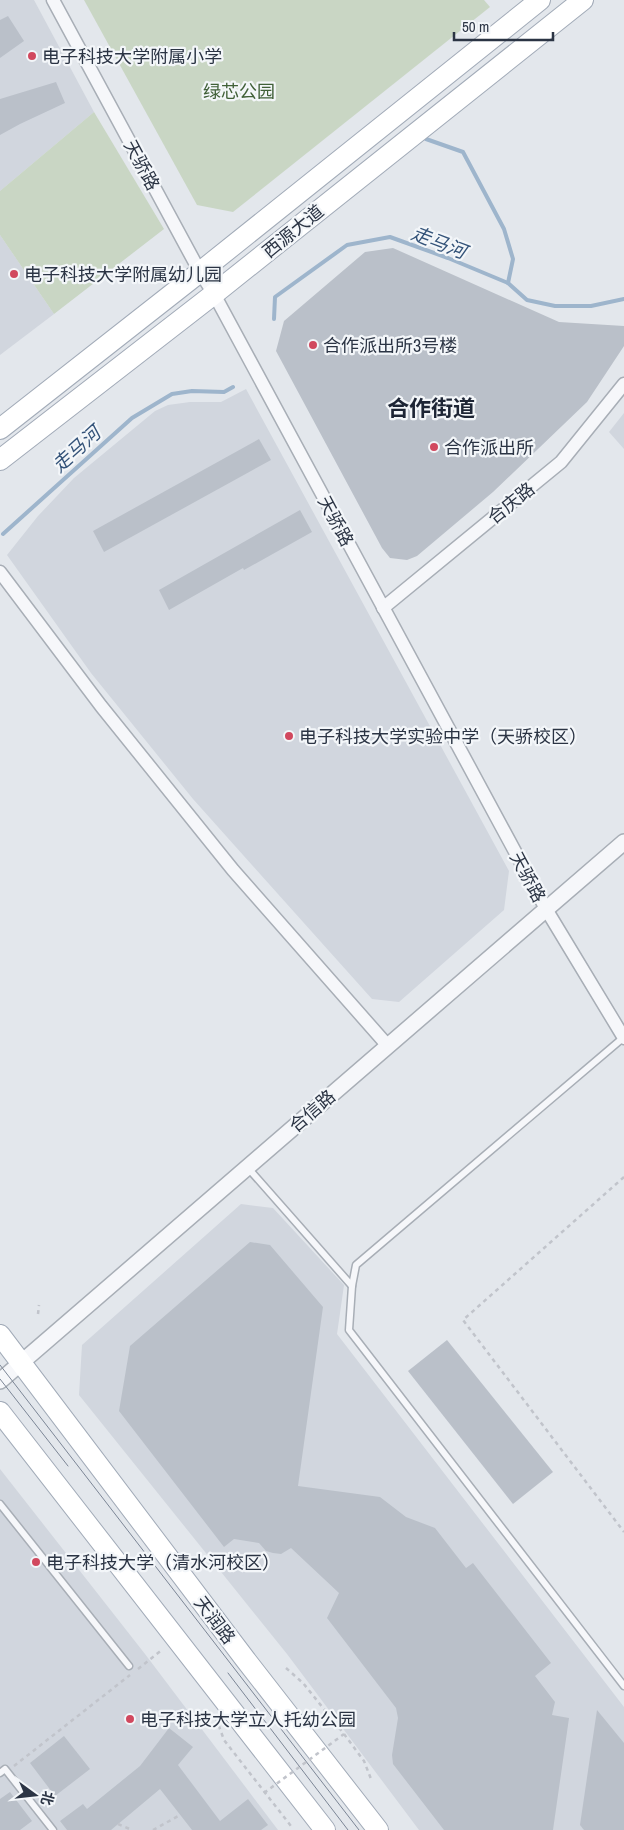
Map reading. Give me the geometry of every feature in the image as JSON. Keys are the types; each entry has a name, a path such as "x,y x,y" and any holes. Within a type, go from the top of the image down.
{"main road":[{"name":"西源大道","path":"0,429 540,0"},
{"name":"西源大道","path":"0,460 214,294 583,0"},
{"name":"天润路","path":"0,1335 245,1659 378,1830"},
{"path":"0,1412 325,1830"}],"street":[{"name":"天骄路","path":"53,0 546,909 624,1038"},
{"name":"合庆路","path":"383,608 561,462 624,384"},
{"path":"0,572 101,706 233,870 388,1046"},
{"name":"合信路","path":"0,1381 624,842"}],"lane":[{"path":"624,1038 356,1265 352,1286 349,1330 624,1686"},
{"path":"247,1168 352,1286"},
{"path":"0,1504 129,1666"},
{"path":"0,1773 5,1769 8,1772 53,1830"}],"path":[{"path":"624,1177 463,1320 624,1532"},
{"path":"38,1314 39,1305"},
{"path":"8,1772 164,1649"},
{"path":"286,1668 303,1683 344,1734 364,1761 371,1780"},
{"path":"216,1718 224,1740 291,1826"},
{"path":"264,1793 344,1734"},
{"path":"153,1830 180,1815"},
{"path":"118,1824 132,1830"}],"shaded area":[{"name":"电子科技大学附属小学","path":"0,0 34,0 94,112 0,191"},
{"name":"电子科技大学附属幼儿园","path":"0,235 54,314 0,355"},
{"name":"电子科技大学实验中学（天骄校区）","path":"246,389 509,871 504,910 399,1002 372,999 193,799 91,673 7,555 38,516 74,478 155,411 168,405 190,402 221,402"},
{"path":"624,413 624,449 609,432"},
{"path":"241,1204 273,1208 344,1285 337,1334 624,1707 624,1830 419,1830 287,1654 79,1395 82,1345"},
{"name":"电子科技大学（清水河校区）","path":"0,1469 145,1654 278,1830 0,1830"}],"green space":[{"name":"绿芯公园","path":"84,0 484,0 490,7 233,212 197,205"},
{"path":"94,112 164,229 54,314 0,235 0,191"}],"building":[{"path":"8,16 24,41 0,58 0,20"},
{"path":"56,82 65,103 0,135 0,99"},
{"name":"合作派出所","path":"393,248 559,322 624,326 624,346 587,402 493,492 417,556 407,560 390,558 382,548 276,351 284,321 365,252"},
{"path":"259,439 271,460 104,552 93,531"},
{"path":"300,510 312,532 169,610 159,590"},
{"path":"250,1242 270,1245 323,1307 298,1486 380,1497 406,1517 435,1528 466,1568 473,1563 551,1663 535,1676 555,1702 552,1715 569,1718 553,1830 444,1830 393,1764 392,1755 398,1718 396,1708 327,1618 339,1593 291,1548 281,1554 273,1553 266,1551 259,1543 234,1539 224,1547 119,1411 130,1346"},
{"path":"447,1340 553,1472 513,1504 408,1371"},
{"path":"597,1710 624,1743 624,1830 584,1830 580,1825"},
{"path":"169,1728 193,1747 178,1765 220,1821 248,1799 268,1825 261,1830 192,1830 160,1789 111,1830 67,1830 60,1821 83,1804 87,1809 140,1766"},
{"path":"64,1736 90,1769 55,1796 30,1763"},
{"path":"10,1792 32,1821 20,1830 0,1830 0,1799"}],"waterway":[{"path":"426,139 463,152 504,229 513,259 508,283"},
{"name":"走马河","path":"274,319 275,297 347,245 390,237 448,258 508,283 527,300 555,306 591,306 624,299"},
{"name":"走马河","path":"3,534 132,418 172,394 192,391 224,392 233,387"}],"tram line":[{"path":"0,1365 359,1830"},
{"path":"0,1379 68,1466"},
{"path":"228,1673 348,1830"}],"place":[{"name":"电子科技大学附属小学","path":"32,56"},
{"name":"电子科技大学附属幼儿园","path":"14,274"},
{"name":"合作派出所3号楼","path":"313,345"},
{"name":"合作派出所","path":"434,447"},
{"name":"电子科技大学实验中学（天骄校区）","path":"289,736"},
{"name":"电子科技大学（清水河校区）","path":"36,1562"},
{"name":"电子科技大学立人托幼公园","path":"130,1719"}],"district":[{"name":"合作街道","path":"431,408"}]}
